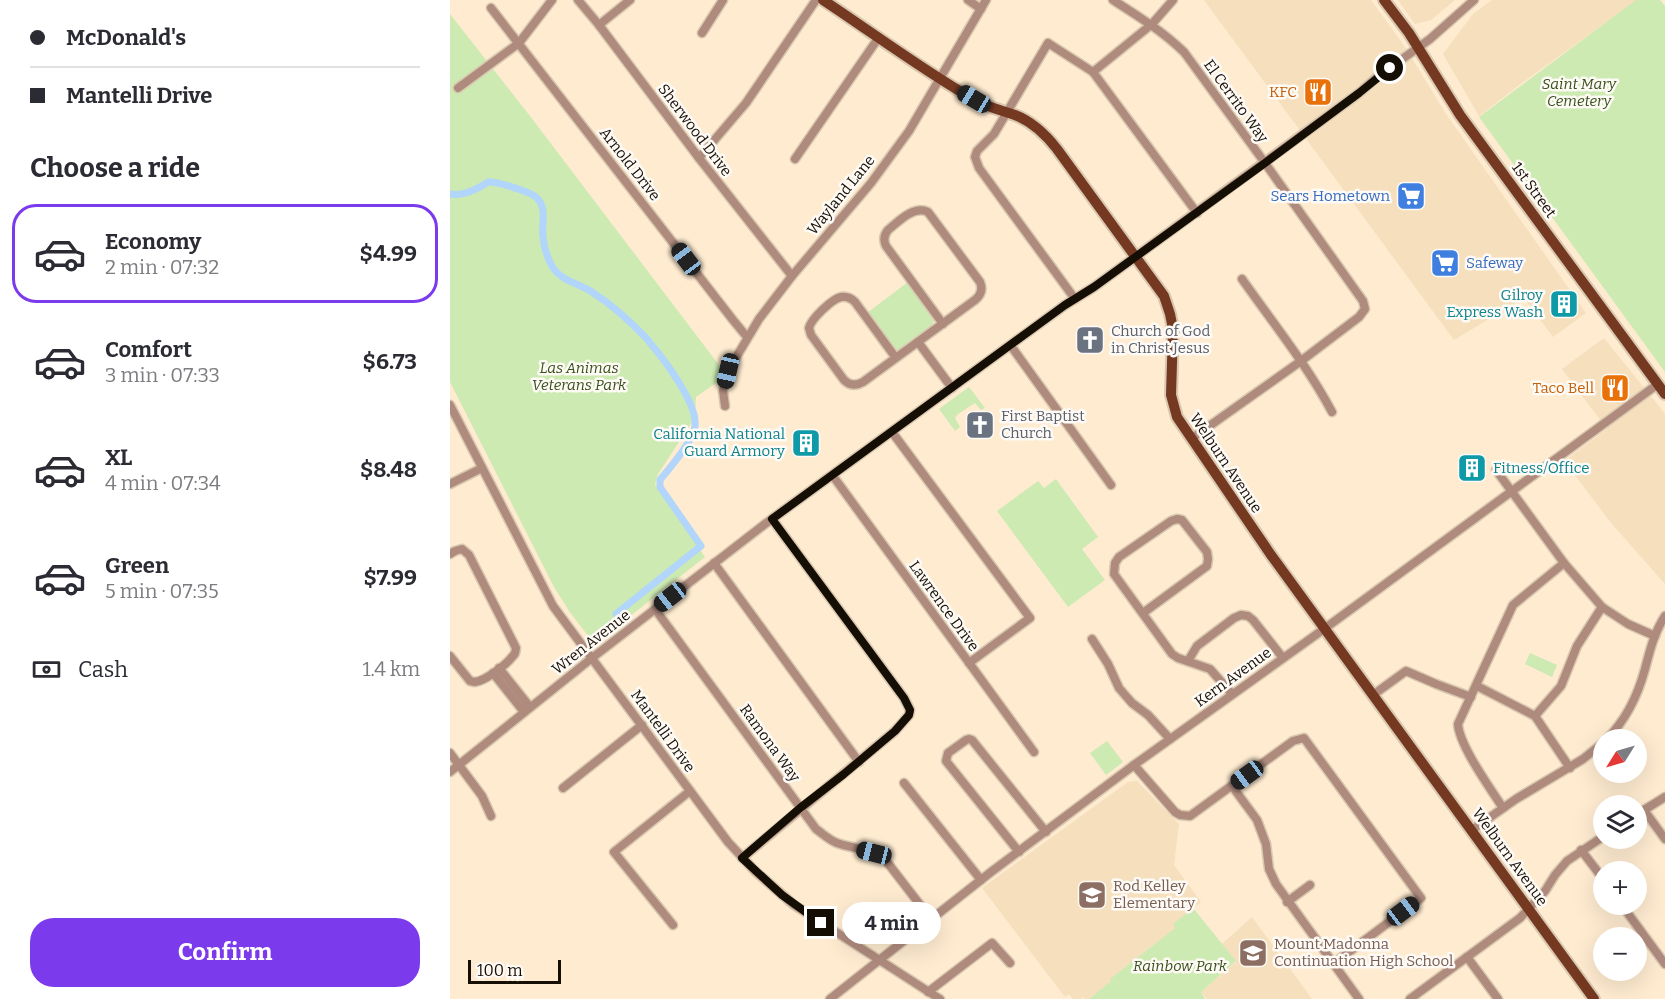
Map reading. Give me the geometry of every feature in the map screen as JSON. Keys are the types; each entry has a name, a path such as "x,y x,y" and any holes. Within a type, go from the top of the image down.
{"main road":[{"name":"Welburn Avenue","path":"823,0 941,79 987,106 1031,123 1049,139 1159,289 1167,304 1173,329 1171,395 1177,417 1324,629 1594,999"},
{"name":"1st Street","path":"1384,0 1461,115 1665,394"}],"street":[{"path":"458,88 519,43 552,0"},
{"name":"Sherwood Drive","path":"578,0 792,276"},
{"path":"599,25 630,0"},
{"path":"702,33 723,0"},
{"path":"699,158 746,103 816,0"},
{"path":"968,0 981,9"},
{"name":"Wayland Lane","path":"724,406 723,391 728,371 747,337 792,276 871,183 909,132 986,0"},
{"name":"El Cerrito Way","path":"1113,0 1152,24 1184,52 1363,301 1365,309 1363,313 1301,362"},
{"path":"1093,72 1152,24 1173,0"},
{"name":"Wren Avenue","path":"450,772 592,658 772,519 1265,163 1418,48 1474,0"},
{"name":"Arnold Drive","path":"491,8 747,337"},
{"path":"795,159 879,37"},
{"path":"1075,299 975,160 977,151 994,134 1048,44 1093,72 1197,213"},
{"path":"896,358 855,302 848,297 837,299 809,325 811,335 844,380 853,385 860,384 896,358 918,342 943,324 977,298 981,293 980,282 931,216 925,210 917,210 888,230 884,237 886,246 943,324"},
{"path":"1242,279 1321,391 1332,412"},
{"path":"918,342 952,388"},
{"path":"1011,346 1111,485"},
{"path":"1191,439 1301,362"},
{"name":"Kern Avenue","path":"830,999 981,880 1134,765 1658,384"},
{"name":"Mantelli Drive","path":"450,405 546,594 715,826 742,858 794,905 940,999"},
{"path":"892,432 1030,618 969,663"},
{"path":"450,484 482,468"},
{"path":"1496,470 1564,563 1602,607 1628,624 1655,636"},
{"name":"Lawrence Drive","path":"833,476 1034,752"},
{"path":"742,858 895,731 910,710 904,698 772,519"},
{"path":"1143,614 1207,566 1207,552 1182,520 1171,521 1119,557 1115,563 1114,574 1143,614 1172,654 1210,669 1232,694"},
{"path":"450,554 462,549 469,555 516,648 513,657 483,680 475,682 470,681 450,656"},
{"path":"714,563 859,762"},
{"path":"1503,808 1465,747 1458,732 1458,724 1513,605 1564,563"},
{"path":"1535,716 1561,686 1577,646 1602,607"},
{"name":"Ramona Way","path":"655,609 816,829 834,842 881,857 931,919"},
{"path":"1188,661 1197,646 1241,615 1253,620 1283,658"},
{"path":"1616,729 1622,722 1637,692 1658,627 1665,616"},
{"path":"1092,639 1108,664 1119,688 1170,739"},
{"path":"496,670 527,710"},
{"path":"1373,695 1406,671 1471,697"},
{"path":"1477,686 1535,716 1570,768"},
{"path":"563,788 642,725"},
{"path":"1134,765 1180,815 1190,816 1293,741 1304,738 1421,898 1333,964"},
{"path":"1019,852 946,761 948,753 969,739 1046,832"},
{"path":"1472,830 1503,808 1570,768 1593,750"},
{"path":"450,753 482,796 491,816"},
{"path":"904,783 981,880"},
{"path":"1232,786 1257,820 1266,844 1269,869 1276,884 1359,999"},
{"path":"673,925 614,852 690,791"},
{"path":"1647,809 1665,797"},
{"path":"1647,820 1665,839"},
{"path":"1410,999 1520,918 1560,869 1593,843"},
{"path":"1581,850 1593,866"},
{"path":"1287,902 1310,885"},
{"path":"1629,915 1665,964"},
{"path":"928,992 992,943 1010,963"},
{"path":"1467,957 1498,999"}],"shaded area":[{"path":"1204,0 1371,0 1405,47 1446,114 1586,313 1553,337 1524,298 1454,340"},
{"path":"1398,0 1455,0 1431,20 1415,24"},
{"path":"1492,0 1637,0 1479,116 1443,54 1473,14"},
{"path":"1604,338 1665,414 1665,584 1612,524 1564,461 1607,429 1562,369"},
{"name":"Rod Kelley Elementary","path":"1137,781 1179,824 1174,865 1201,902 1173,924 1176,927 1110,979 1111,981 1089,999 1083,997 1073,999 1069,994 1065,997 982,888 1128,782"},
{"name":"Mount Madonna Continuation High School","path":"1252,917 1312,999 1207,999 1201,992 1236,962 1222,944"}],"green space":[{"name":"Saint Mary Cemetery","path":"1636,0 1660,0 1665,6 1665,372 1479,117"},
{"name":"Las Animas Veterans Park","path":"450,14 722,369 721,384 716,383 696,397 692,422 658,474 655,485 705,557 601,639 594,640 589,637 554,587 450,382"},
{"path":"908,282 934,318 927,331 898,350 891,346 867,313"},
{"path":"969,387 985,408 981,410 975,403 958,414 955,418 960,427 955,431 939,409"},
{"path":"1056,479 1098,537 1082,549 1105,580 1068,607 997,511 1038,481 1044,488"},
{"path":"1530,653 1557,665 1552,677 1525,664"},
{"path":"1107,741 1123,762 1106,775 1090,753"},
{"name":"Rainbow Park","path":"1193,908 1236,961 1201,992 1205,999 1089,999 1111,981 1110,979 1175,928 1173,924"}],"waterway":[{"path":"450,194 465,193 492,182 533,195 543,209 544,245 553,268 561,276 587,289 607,303 648,340"},
{"path":"619,618 616,614 701,546 660,487 660,480 686,446 695,425 691,405 685,394 671,370 650,343"}],"place":[{"name":"KFC","path":"1318,92"},
{"name":"Sears Hometown","path":"1411,196"},
{"name":"Safeway","path":"1445,263"},
{"name":"Gilroy Express Wash","path":"1564,304"},
{"name":"Church of God in Christ Jesus","path":"1090,340"},
{"name":"Taco Bell","path":"1615,388"},
{"name":"First Baptist Church","path":"980,425"},
{"name":"California National Guard Armory","path":"806,443"},
{"name":"Fitness/Office","path":"1472,468"},
{"name":"Rod Kelley Elementary","path":"1092,895"},
{"name":"Mount Madonna Continuation High School","path":"1253,953"}],"route":[{"path":"821,923 794,905 742,858 895,731 909,715 910,710 904,698 772,519 1065,305 1094,287 1265,163 1390,68"}]}
